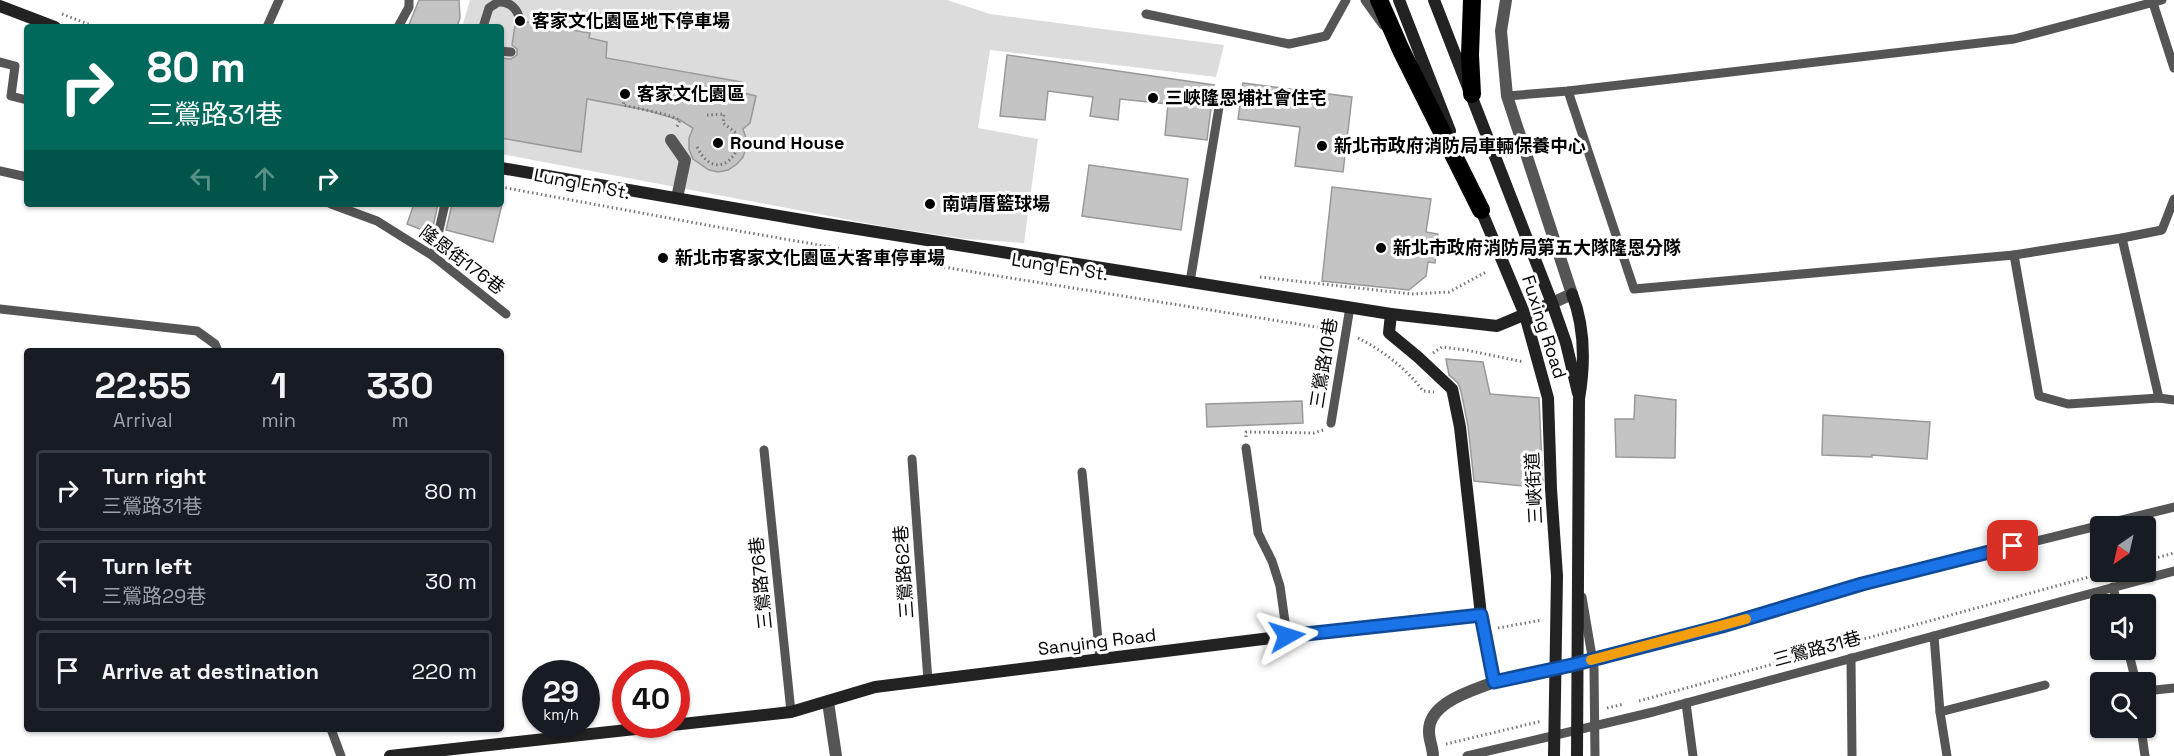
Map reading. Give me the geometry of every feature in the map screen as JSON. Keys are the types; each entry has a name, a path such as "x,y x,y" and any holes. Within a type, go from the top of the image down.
{"highway":[{"path":"1379,0 1401,50 1481,210"},
{"path":"1472,0 1470,55 1472,94"}],"street":[{"name":"Fuxing Road","path":"1399,0 1481,210 1525,315 1548,398"},
{"name":"Fuxing Road","path":"1434,0 1552,303 1566,343 1579,399"},
{"path":"1506,0 1500,31 1507,96 1579,312 1584,357 1579,399 1577,756"},
{"path":"0,6 47,24"},
{"path":"671,140 685,160 677,198"},
{"name":"Lung En St.","path":"504,169 832,225 1391,314 1497,326 1552,303"},
{"path":"1552,303 1572,294"},
{"path":"1391,314 1389,333 1452,389 1460,427 1481,615 1494,682 1455,698 1436,711 1428,731 1433,752"},
{"name":"三峽街道","path":"1548,398 1557,576 1554,752"},
{"name":"Sanying Road","path":"390,756 791,712 875,687 1287,636 1481,615"},
{"path":"828,702 836,756"}],"lane":[{"path":"268,24 279,0"},
{"path":"400,24 409,7 409,0"},
{"path":"1146,14 1289,44 1326,36 1346,0"},
{"path":"1365,0 1401,50"},
{"path":"484,24 489,8 498,2 510,4 519,15 520,21"},
{"path":"1507,96 1568,91 2014,39 2158,2 2174,68"},
{"path":"0,62 15,66 11,96 24,99"},
{"path":"1568,91 1634,289 2014,255 2122,238 2162,230 2174,199"},
{"path":"1190,282 1221,95"},
{"path":"0,171 24,176"},
{"name":"隆恩街176巷","path":"339,207 377,221 433,256 506,315"},
{"path":"433,256 444,207"},
{"path":"2122,238 2159,398"},
{"path":"2014,255 2038,396 2068,404 2159,398 2174,400"},
{"name":"三鶯路10巷","path":"1331,423 1350,307"},
{"path":"0,309 197,331 215,344 217,348"},
{"path":"1246,448 1258,533 1272,561 1280,586 1287,636"},
{"name":"三鶯路76巷","path":"764,450 791,712"},
{"name":"三鶯路62巷","path":"912,459 928,681"},
{"path":"1082,472 1100,660"},
{"path":"1494,682 1572,665 1722,626 1862,584 2174,507"},
{"name":"三鶯路31巷","path":"1467,756 1686,703 2174,571"},
{"path":"1578,577 1594,668 1595,756"},
{"path":"2113,587 2115,594"},
{"path":"1934,636 1940,712 1947,756"},
{"path":"1851,658 1852,756"},
{"path":"1940,712 2044,686"},
{"path":"2156,690 2174,688"},
{"path":"1686,703 1693,756"},
{"path":"332,732 340,756"},
{"path":"2142,738 2145,756"}],"path":[{"path":"625,98 623,105 680,120 671,140"},
{"path":"697,147 711,164 719,165 729,162 738,148 736,133 723,123 724,114 707,115"},
{"name":"Lung En St.","path":"504,188 856,252 1346,332 1384,354 1413,378 1423,391 1453,393"},
{"path":"1432,370 1430,362 1432,354 1442,347 1524,362"},
{"path":"1246,448 1246,432 1314,433 1324,430 1331,423"},
{"path":"2156,558 2174,554"},
{"path":"1598,710 2090,577"},
{"path":"1484,631 1546,620"},
{"path":"1433,752 1551,719"}],"shaded area":[{"path":"470,0 947,0 990,14 1224,45 1216,77 990,50 978,128 1038,139 1024,243 966,239 887,227 504,155 504,24 463,24"}],"building":[{"path":"419,0 459,0 458,24 409,24"},
{"name":"客家文化園區","path":"527,22 590,33 589,38 607,42 606,58 742,82 740,92 756,96 750,123 743,129 746,148 743,157 728,170 718,172 709,170 693,159 689,149 689,138 693,128 680,120 646,110 587,99 581,152 504,139 504,58 511,59 517,55 517,49 512,45 515,26 522,27"},
{"name":"三峽隆恩埔社會住宅","path":"1007,55 1214,85 1207,140 1165,135 1168,104 1120,99 1118,120 1090,116 1093,97 1048,91 1045,120 1000,116"},
{"name":"新北市政府消防局車輛保養中心","path":"1243,83 1352,97 1343,172 1295,166 1300,127 1238,119"},
{"path":"1089,165 1188,179 1181,230 1082,216"},
{"name":"新北市政府消防局第五大隊隆恩分隊","path":"1332,187 1431,199 1426,232 1438,234 1435,263 1428,262 1426,276 1409,290 1322,281"},
{"path":"413,207 437,207 433,227 430,226 428,232 407,224"},
{"path":"451,207 501,207 493,242 446,230"},
{"path":"1446,359 1483,362 1490,394 1539,398 1543,488 1474,481 1468,426 1461,391 1458,383 1449,375"},
{"path":"1635,395 1676,400 1675,458 1616,457 1615,419 1634,419"},
{"path":"1302,401 1303,423 1207,427 1206,404"},
{"path":"1823,415 1930,422 1927,459 1872,455 1872,457 1822,455"}],"slow traffic":[{"path":"1591,660 1746,619"}],"place":[{"name":"客家文化園區地下停車場","path":"520,21"},
{"name":"客家文化園區","path":"625,94"},
{"name":"三峽隆恩埔社會住宅","path":"1153,98"},
{"name":"Round House","path":"718,143"},
{"name":"新北市政府消防局車輛保養中心","path":"1322,146"},
{"name":"南靖厝籃球場","path":"930,204"},
{"name":"新北市政府消防局第五大隊隆恩分隊","path":"1381,248"},
{"name":"新北市客家文化園區大客車停車場","path":"663,258"}],"route":[{"path":"1287,636 1481,615 1494,682 1572,665 1722,626 1862,584 2013,546"}]}
